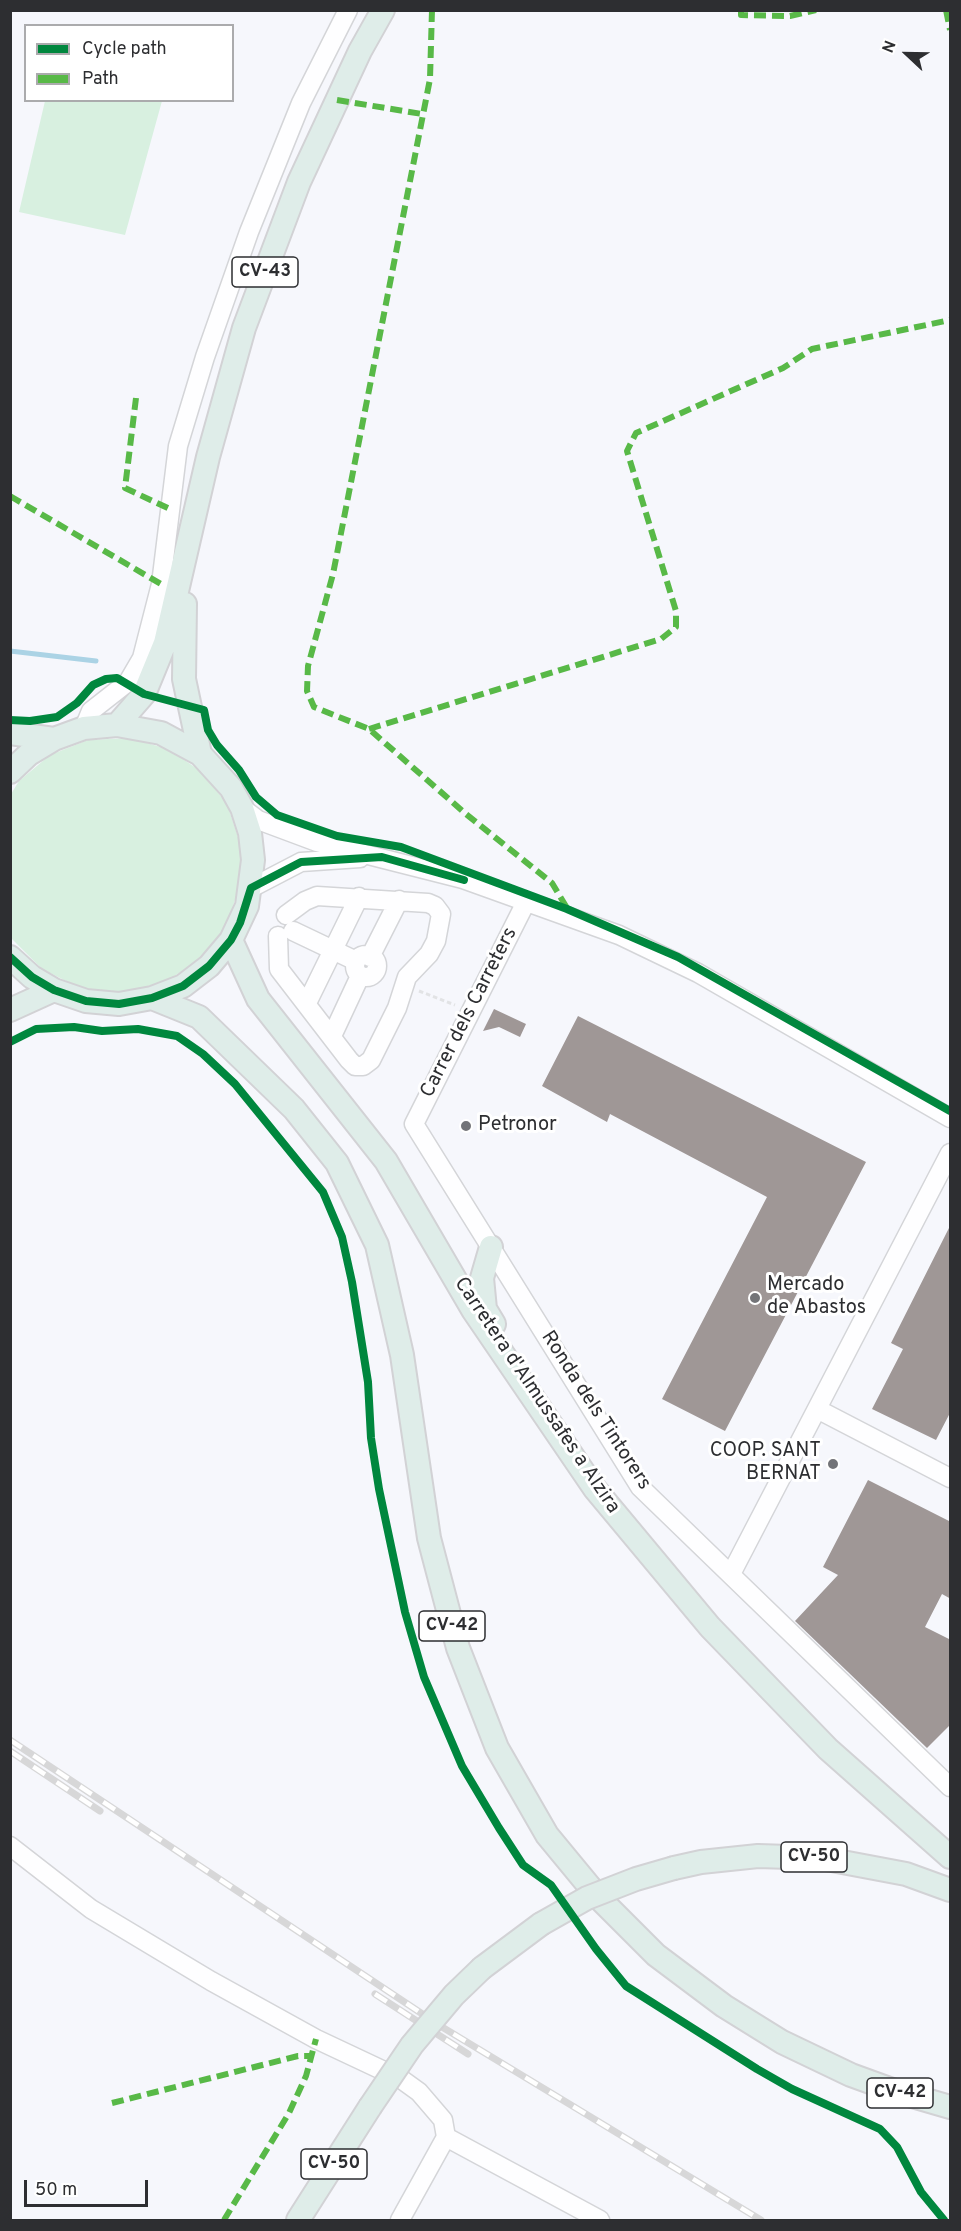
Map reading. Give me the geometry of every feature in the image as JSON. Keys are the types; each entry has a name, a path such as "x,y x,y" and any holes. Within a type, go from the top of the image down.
{"main road":[{"name":"CV-43","path":"117,725 144,694 165,642 189,549 208,457 244,328 299,182 360,51 383,10"},
{"name":"CV-43","path":"189,549 184,679 200,754"},
{"path":"10,772 29,754 54,739 84,728 117,725 161,732 200,754 231,788 242,808 250,834 252,852 251,888 240,924 231,940 201,972 183,986 152,998 119,1004 86,1001 54,990 32,977 10,957"},
{"path":"10,733 54,739"},
{"name":"Carretera d'Almussafes a Alzira","path":"231,940 258,999 386,1161 473,1310 595,1489 718,1635 828,1749 951,1857"},
{"path":"10,1010 54,990"},
{"name":"CV-42","path":"152,998 199,1017 294,1109 337,1162 377,1245 402,1355 429,1538 458,1648 497,1748 547,1835 599,1898 648,1947 724,2006 782,2042 851,2074 895,2091 951,2107"},
{"path":"491,1247 482,1278 485,1309 595,1489"},
{"name":"CV-50","path":"298,2220 412,2045 454,1995 482,1968 541,1924 594,1895 674,1868 701,1862 758,1856 821,1858 906,1874 951,1890"}],"street":[{"path":"84,728 91,711 128,682 142,658 161,584 172,510 178,446 205,357 249,232 301,103 348,10"},
{"path":"242,808 258,820 316,842 463,879 619,935 698,973 951,1118"},
{"path":"251,888 301,862 382,857"},
{"path":"317,896 399,900 428,903 435,906 441,914 436,941 429,954 415,966 404,985 397,1008 371,1060 363,1066 355,1066 308,1003 279,969 286,927 305,901 317,896"},
{"path":"308,1003 359,897"},
{"path":"332,1036 399,900"},
{"name":"Carrer dels Carreters","path":"414,1124 526,902"},
{"path":"286,927 404,985"},
{"name":"Ronda dels Tintorers","path":"414,1124 640,1486 951,1787"},
{"path":"731,1574 951,1153"},
{"path":"817,1409 951,1478"},
{"path":"10,1846 91,1909 211,1982 316,2039 401,2079 419,2092 442,2120 446,2137 400,2220"},
{"path":"446,2137 600,2220"}],"path":[{"path":"404,985 470,1013"}],"green space":[{"path":"45,102 162,102 125,235 19,212"},
{"path":"129,738 168,749 202,772 227,804 240,843 240,884 227,925 201,959 165,982 123,992 80,988 42,969 11,938 11,794 19,781 50,755 88,740"}],"building":[{"path":"494,1009 526,1024 520,1037 499,1027 483,1031"},
{"name":"Mercado de Abastos","path":"578,1016 866,1162 725,1431 662,1399 767,1197 610,1114 607,1122 542,1086"},
{"path":"951,1224 951,1411 936,1440 872,1409 903,1349 891,1343"},
{"path":"868,1480 951,1522 951,1599 942,1594 925,1627 951,1640 951,1724 927,1748 795,1621 838,1575 823,1567"}],"waterway":[{"path":"10,651 96,661"}],"railway":[{"path":"10,1740 442,2027 761,2220"},
{"path":"10,1751 100,1811"},
{"path":"375,1994 468,2054"}],"marked path":[{"path":"432,10 430,79 333,574 308,666 307,691 314,707 369,729 466,814 552,883 567,908"},
{"path":"741,10 741,15 790,16 816,10"},
{"path":"946,10 950,30"},
{"path":"337,100 422,114"},
{"path":"369,729 661,639 676,627 676,611 627,451 636,433 783,368 812,349 950,320"},
{"path":"136,398 125,488 172,510"},
{"path":"10,496 161,584"},
{"path":"224,2220 289,2113 306,2076 316,2039"},
{"path":"112,2103 298,2056 312,2056"}],"cycle path":[{"path":"10,720 30,721 57,717 77,703 93,685 106,679 117,678 144,694 204,710 208,730 217,745 239,770 256,797 277,815 337,836 401,847 567,909 678,957 950,1111"},
{"path":"10,957 32,977 54,990 86,1001 119,1004 152,998 183,986 209,966 231,940 240,923 251,888 301,862 382,857 464,880"},
{"path":"10,1042 36,1029 74,1027 102,1031 138,1029 177,1036 203,1054 235,1084 323,1192 342,1237 352,1282 368,1382 371,1438 379,1489 405,1612 424,1677 462,1766 499,1828 523,1865 551,1885 596,1949 626,1986 792,2089 880,2129 897,2147 921,2192 944,2220"}],"place":[{"name":"Petronor","path":"466,1126"},
{"name":"Mercado de Abastos","path":"755,1298"},
{"name":"COOP. SANT BERNAT","path":"833,1464"}]}
